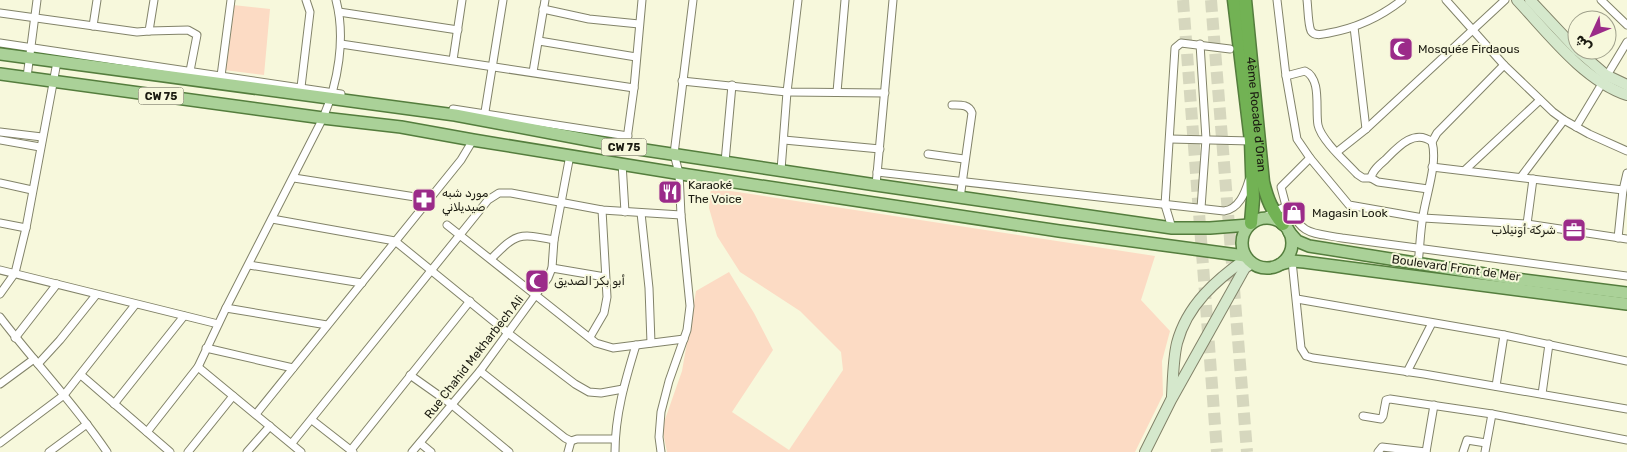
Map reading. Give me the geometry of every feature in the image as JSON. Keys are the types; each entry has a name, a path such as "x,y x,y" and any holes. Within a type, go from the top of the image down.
{"highway":[{"name":"4ème Rocade d'Oran","path":"1234,0 1250,141 1254,222"},
{"name":"4ème Rocade d'Oran","path":"1245,0 1263,182 1266,198 1286,228"}],"main road":[{"path":"1517,0 1569,55 1627,95"},
{"path":"1530,0 1567,39"},
{"name":"CW 75","path":"0,54 30,53 57,62 484,117 626,141 674,154 1172,228 1210,228 1254,222"},
{"path":"1586,60 1604,79 1627,85"},
{"name":"CW 75","path":"0,74 323,118"},
{"path":"323,118 401,127 679,173 1248,259 1263,268 1270,268 1286,262 1292,246 1286,228"},
{"path":"1248,259 1242,248 1242,240 1254,222 1272,219 1286,228 1298,241 1309,246 1516,279 1627,293"},
{"path":"1171,400 1175,353 1186,320 1203,295 1232,268 1248,259"},
{"path":"1145,452 1171,400 1248,259"},
{"name":"Boulevard Front de Mer","path":"1286,262 1627,304"}],"street":[{"path":"27,77 37,0"},
{"path":"93,26 97,0"},
{"path":"149,31 154,0"},
{"path":"221,76 231,0"},
{"path":"301,87 310,12 306,0"},
{"path":"147,432 198,367 323,118 331,96 341,44 339,12 336,0"},
{"path":"453,60 462,0"},
{"path":"484,117 503,0"},
{"path":"533,72 545,0"},
{"path":"626,141 634,88 642,0"},
{"path":"661,452 659,437 661,412 689,323 690,306 679,173 674,154 692,0"},
{"path":"780,170 798,0"},
{"path":"837,92 845,0"},
{"path":"876,185 893,0"},
{"path":"1277,0 1295,132 1300,144 1310,158 1351,206 1423,218 1527,224 1627,239"},
{"path":"1308,0 1310,28 1312,32 1320,34 1354,28 1386,12 1402,0"},
{"path":"1446,0 1504,65 1540,100 1576,128 1627,151"},
{"path":"1338,152 1366,130 1504,0"},
{"path":"1601,0 1626,22"},
{"path":"542,10 589,19 639,24"},
{"path":"339,12 458,30"},
{"path":"0,13 137,32 188,30 197,35 190,71"},
{"path":"1354,28 1366,130"},
{"path":"539,41 636,57"},
{"path":"1576,128 1627,42"},
{"path":"0,43 30,53 190,71 301,87 331,96"},
{"path":"1172,228 1165,205 1175,48 1181,43 1230,49"},
{"path":"341,44 634,88"},
{"path":"1200,44 1206,139 1201,208"},
{"path":"0,294 15,273 26,228 57,62"},
{"path":"1418,264 1423,218 1432,167 1432,142 1437,133 1504,65"},
{"path":"1286,76 1305,71 1311,74 1315,82 1319,128 1326,139 1357,174 1363,178 1371,178 1378,182 1428,190"},
{"path":"682,81 787,92 885,93"},
{"path":"725,162 732,85"},
{"path":"1465,170 1540,100"},
{"path":"952,104 966,106 972,111 960,198"},
{"path":"1522,178 1564,120"},
{"path":"0,132 42,137"},
{"path":"1371,178 1374,170 1404,142 1421,136 1432,142"},
{"path":"1170,139 1250,141"},
{"path":"0,140 40,147"},
{"path":"256,414 474,140"},
{"path":"784,140 880,149"},
{"path":"928,154 964,159"},
{"name":"Rue Chahid Mekharbech Ali","path":"412,452 480,371 548,278 552,268 554,240 570,155"},
{"path":"1310,158 1281,187 1286,206 1298,225 1308,232 1541,266 1627,276"},
{"path":"622,163 624,212"},
{"path":"1432,167 1623,190"},
{"path":"877,172 1224,211 1231,210 1240,200 1251,175"},
{"path":"1618,238 1623,190 1627,173"},
{"path":"294,178 428,199"},
{"path":"1527,224 1533,179"},
{"path":"0,184 32,190"},
{"path":"292,444 488,200 499,193 511,193 602,210 681,215"},
{"path":"1254,222 1286,206"},
{"path":"590,337 604,313 607,297 602,210"},
{"path":"641,213 649,288 651,343"},
{"path":"272,219 395,241 508,333 575,384 589,392 601,393 623,389"},
{"path":"0,223 26,228"},
{"path":"447,226 596,343 613,348 684,339"},
{"path":"491,259 516,237 530,235 554,240"},
{"path":"1286,262 1297,299 1301,348 1306,356 1627,409"},
{"path":"249,265 362,283"},
{"path":"552,268 605,277"},
{"path":"0,270 135,305 218,324"},
{"path":"15,338 57,284"},
{"path":"0,384 36,361 60,340 96,295"},
{"path":"1297,299 1504,335 1627,361"},
{"path":"312,420 352,451 470,301"},
{"path":"0,443 64,395 135,305"},
{"path":"226,308 327,325"},
{"path":"114,404 184,316"},
{"path":"1,320 64,395 107,452"},
{"path":"1407,372 1432,323"},
{"path":"1496,386 1504,335"},
{"path":"1542,394 1550,344"},
{"path":"615,452 615,439 623,389 636,345"},
{"path":"206,348 293,368"},
{"path":"198,367 301,452"},
{"path":"480,371 565,438 571,441 576,439 615,439"},
{"path":"81,375 170,452"},
{"path":"410,375 451,404 509,452"},
{"path":"188,452 233,396"},
{"path":"1363,416 1382,418 1387,399 1492,414 1627,440"},
{"path":"1378,452 1382,446 1426,452 1434,405"},
{"path":"1485,452 1492,414"},
{"path":"49,452 86,424"},
{"path":"247,452 270,426"},
{"path":"1463,452 1467,440 1486,443"},
{"path":"568,452 571,441"},
{"path":"420,443 431,452"}],"shaded area":[{"path":"233,5 270,9 264,75 224,70"},
{"path":"711,188 1155,256 1141,300 1170,331 1162,361 1163,395 1135,452 667,452 662,428 682,371 696,291 729,272 754,313 773,350 732,412 789,450 843,370 841,352 800,311 740,272 717,236 709,208"}],"tunnel":[{"path":"1183,0 1217,452"},
{"path":"1211,0 1247,452"}],"place":[{"name":"Mosquée Firdaous","path":"1401,49"},
{"name":"Karaoké The Voice","path":"670,192"},
{"name":"مورد شبه صيديلاني","path":"424,200"},
{"name":"Magasin Look","path":"1294,213"},
{"name":"شركة أونيلاب","path":"1574,230"},
{"name":"أبو بكر الصديق","path":"537,281"}]}
